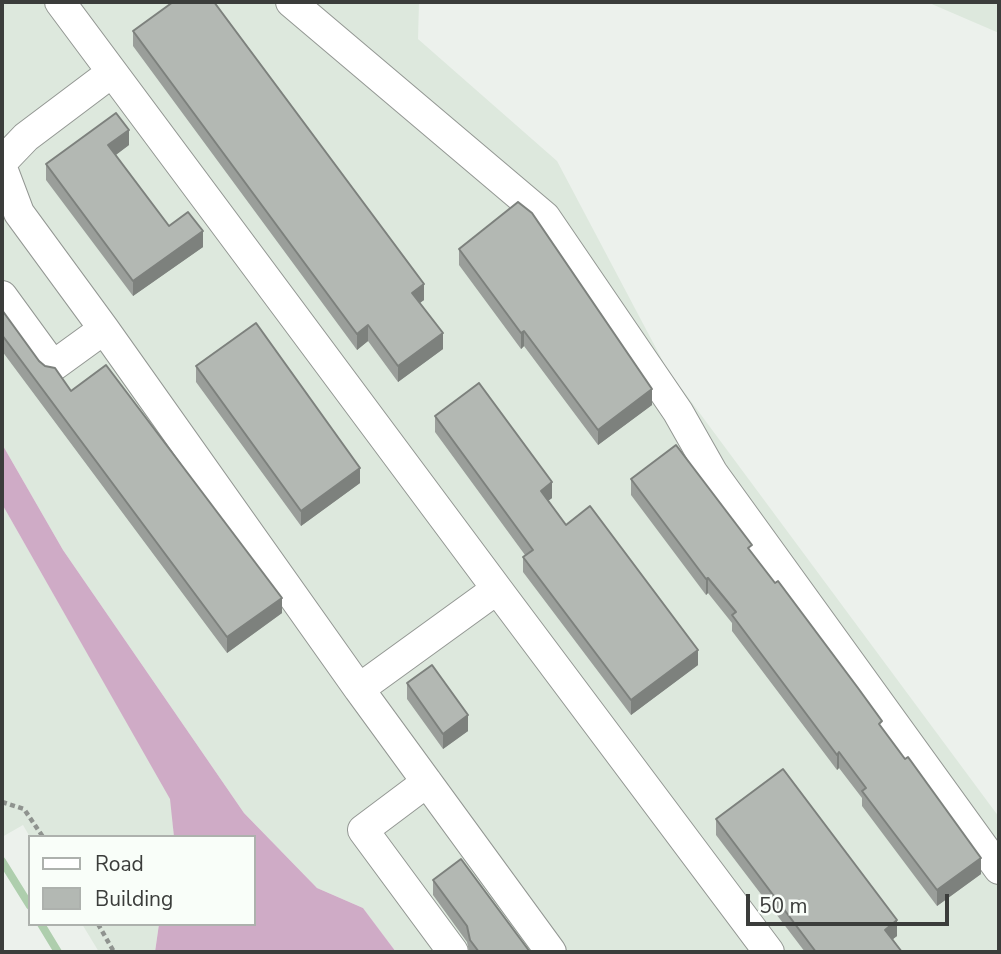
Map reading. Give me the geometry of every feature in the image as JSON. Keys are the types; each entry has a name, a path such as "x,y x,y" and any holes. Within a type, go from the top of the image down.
{"lane":[{"path":"60,2 769,952"},
{"path":"291,2 545,217 678,412 712,472 999,869"},
{"path":"2,162 26,137 111,73"},
{"path":"2,168 19,213 359,689 551,952"},
{"path":"2,296 53,366 104,329"},
{"path":"359,689 497,589"},
{"path":"427,782 363,830 453,952"}],"path":[{"path":"2,802 24,809 42,835"},
{"path":"99,926 114,952"}],"shaded area":[{"path":"2,2 419,2 418,39 557,161 667,369 999,817 999,952 396,952 363,908 317,888 244,813 63,550 2,444"},
{"path":"927,2 999,2 999,33"},
{"path":"2,444 63,550 244,813 317,888 363,908 396,952 155,952 159,926 256,926 256,835 174,835 170,799 2,504"},
{"path":"2,504 171,799 174,835 29,835 23,825 2,837"},
{"path":"83,926 159,926 155,952 99,952"}],"building":[{"path":"173,2 214,2 424,284 412,293 443,333 398,366 368,325 357,334 133,31"},
{"path":"116,113 129,130 108,145 169,226 188,212 203,231 133,281 46,164"},
{"path":"518,202 532,213 652,389 598,430 459,249"},
{"path":"2,310 39,361 45,366 55,368 71,391 106,365 282,598 227,637 2,335"},
{"path":"256,323 360,468 301,511 196,366"},
{"path":"479,383 552,482 541,491 566,525 590,506 698,650 631,700 523,557 533,550 435,416"},
{"path":"676,445 752,545 748,548 775,583 778,581 882,721 879,724 905,759 908,757 981,858 937,890 862,791 866,788 839,752 837,755 732,615 736,612 708,578 706,579 631,479"},
{"path":"432,665 468,715 443,734 407,683"},
{"path":"783,769 897,920 885,930 902,952 816,952 716,819"},
{"path":"461,859 530,952 479,952 470,940 467,926 433,880"}],"waterway":[{"path":"2,861 28,903"},
{"path":"42,926 58,952"}]}
